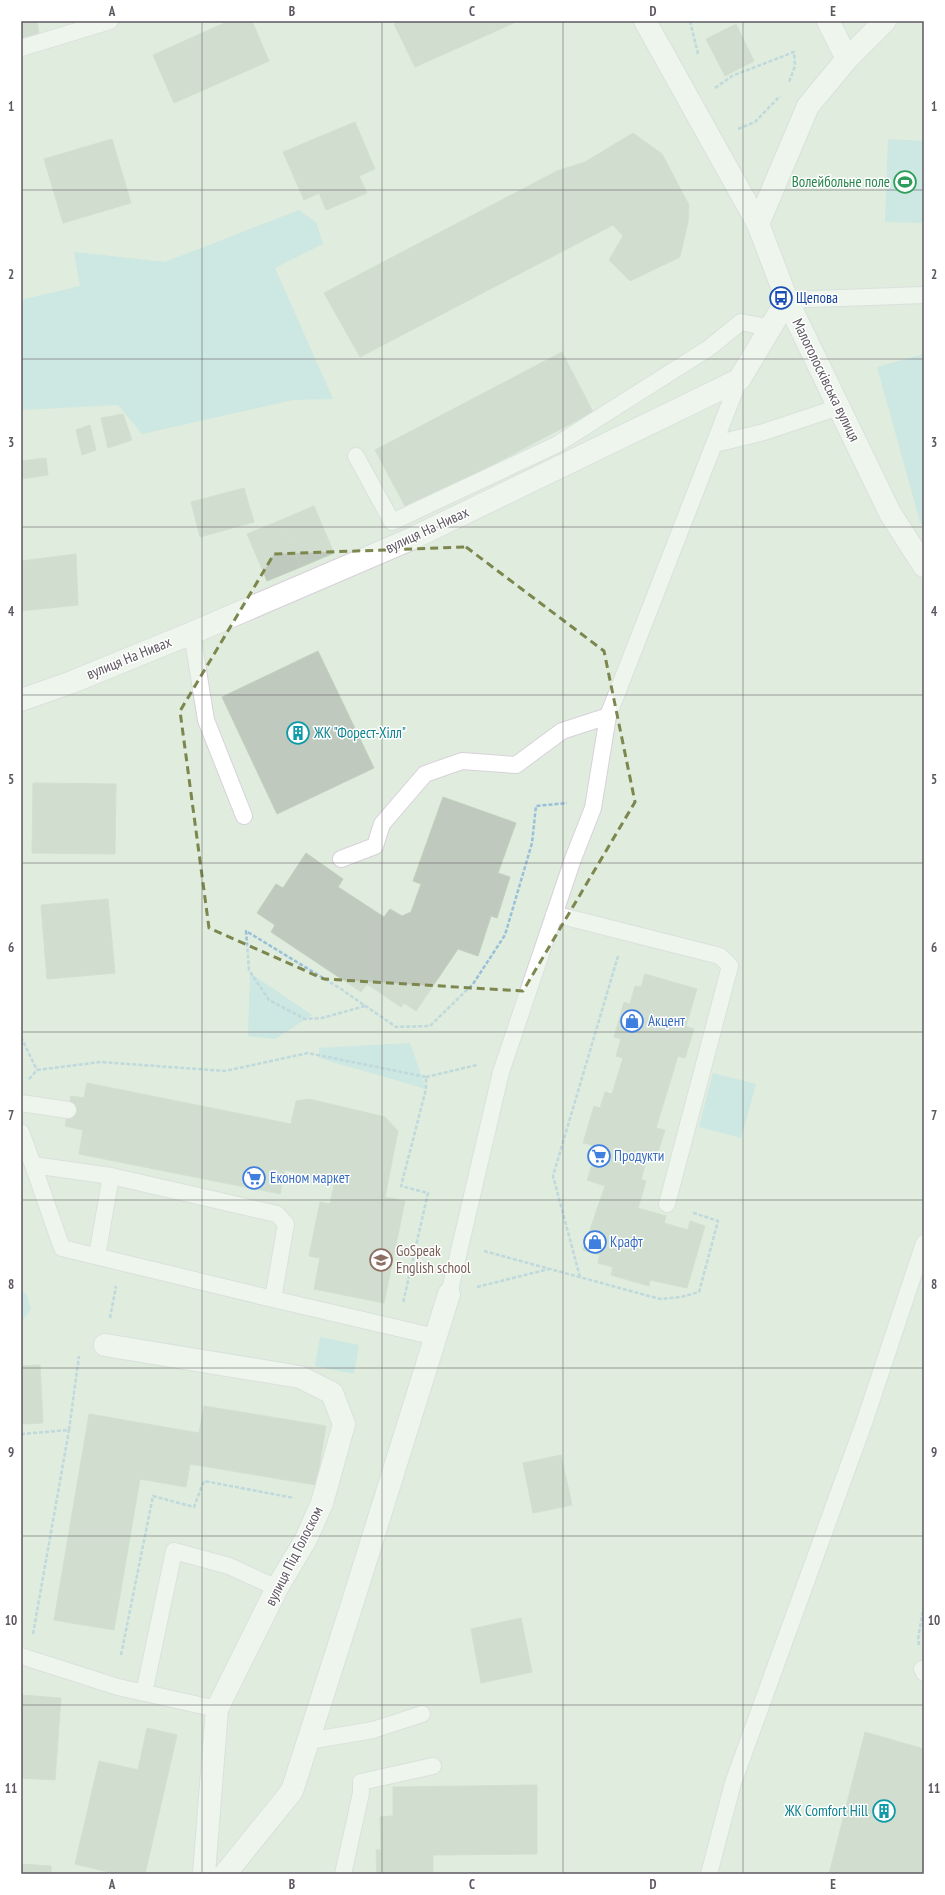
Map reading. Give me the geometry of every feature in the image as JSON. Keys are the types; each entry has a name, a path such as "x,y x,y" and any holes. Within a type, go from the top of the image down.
{"street":[{"name":"Малоголосківська вулиця","path":"645,21 758,224 787,300 890,512 924,566"},
{"path":"828,21 847,59"},
{"path":"758,224 808,106 847,59 885,21"},
{"path":"740,380 787,300"},
{"name":"вулиця На Нивах","path":"21,700 72,682 192,633 411,539 740,380"},
{"path":"225,1874 292,1791 449,1294"},
{"name":"вулиця Під Голоском","path":"105,1345 300,1377 332,1392 344,1424 322,1503 306,1539 278,1588 217,1709 204,1874"}],"lane":[{"path":"21,48 110,21"},
{"path":"787,300 924,295"},
{"path":"356,456 392,522 556,445 709,348 741,322 770,328"},
{"path":"449,1294 501,1072 554,914 593,808 608,716 740,380"},
{"path":"715,444 764,432 839,407"},
{"path":"192,633 206,720 244,816"},
{"path":"341,859 375,846 382,824 426,774 462,761 516,765 562,731 608,716"},
{"path":"554,914 720,956 730,966 666,1204"},
{"path":"21,1103 68,1110"},
{"path":"21,1132 62,1248 436,1337"},
{"path":"33,1165 111,1176 277,1214 286,1224 273,1299"},
{"path":"97,1256 111,1176"},
{"path":"709,1874 733,1783 865,1420 924,1243"},
{"path":"144,1693 174,1551 229,1566 278,1588"},
{"path":"25,1657 118,1687 217,1709"},
{"path":"308,1741 373,1730 422,1714"},
{"path":"343,1874 361,1793 361,1782 433,1766"}],"path":[{"path":"713,90 732,76 794,52 795,66 788,84"},
{"path":"736,130 755,122 781,95"},
{"path":"365,1006 322,1018 305,1019 269,1000 249,970 246,931 258,940 365,1006 396,1027 430,1026 473,984 505,935 532,843 536,806 564,802 593,808"},
{"path":"580,1277 552,1176 619,951"},
{"path":"21,1037 37,1070"},
{"path":"25,1084 37,1070 101,1062 225,1071 308,1053 426,1076 506,1059"},
{"path":"397,1327 428,1193 401,1186 426,1089 426,1076"},
{"path":"25,1657 70,1430 78,1357 105,1345 121,1263"},
{"path":"449,1294 550,1269"},
{"path":"21,1434 70,1430"},
{"path":"923,1671 918,1639 924,1605"}],"highlighted area":[{"path":"466,547 604,651 635,802 523,991 324,979 209,928 180,711 274,554"}],"shaded area":[{"name":"Волейбольне поле","path":"888,139 924,141 924,223 885,222"},
{"path":"299,210 316,222 323,244 275,268 333,399 293,400 142,434 118,405 21,410 21,300 80,286 74,252 165,262"},
{"path":"924,354 924,524 921,525 877,367"},
{"path":"250,973 312,1015 275,1039 248,1036"},
{"path":"410,1043 426,1089 319,1058 319,1048"},
{"path":"713,1073 756,1084 741,1138 699,1127"},
{"path":"21,1288 27,1296 31,1309 21,1322"},
{"path":"320,1337 359,1345 354,1374 315,1366"}],"building":[{"path":"21,21 37,21 39,34 21,38"},
{"path":"229,21 252,21 269,61 174,103 153,55"},
{"path":"402,21 513,21 514,23 415,67 394,24"},
{"path":"736,24 754,61 725,76 706,39"},
{"path":"355,122 375,169 359,176 367,193 326,210 319,193 304,200 283,152"},
{"path":"633,133 662,154 689,205 688,222 680,257 630,281 609,260 623,236 613,225 360,357 324,293 557,171 585,162"},
{"path":"112,139 131,203 63,223 44,159"},
{"path":"562,352 593,412 407,510 375,450"},
{"path":"123,414 132,440 108,448 101,418"},
{"path":"90,425 96,450 82,455 76,430"},
{"path":"46,458 48,475 21,479 21,461"},
{"path":"244,488 254,522 200,537 191,502"},
{"path":"314,506 334,553 301,567 281,520"},
{"path":"281,520 301,567 267,581 247,534"},
{"path":"76,554 78,605 21,611 21,561"},
{"name":"ЖК \"Форест-Хілл\"","path":"318,651 374,768 277,814 222,697"},
{"path":"33,783 116,784 115,854 32,853"},
{"path":"443,797 516,823 498,873 510,877 497,918 491,916 478,956 458,949 416,1011 404,1003 401,1007 367,984 361,992 271,932 275,925 257,913 276,884 283,888 306,853 343,879 338,887 384,917 390,909 402,916 411,912 421,884 413,881"},
{"path":"108,899 115,973 47,979 41,905"},
{"path":"645,974 697,989 686,1026 694,1029 685,1058 678,1056 656,1128 665,1130 655,1162 647,1159 641,1179 646,1181 638,1208 666,1216 664,1223 688,1230 690,1221 705,1226 687,1288 650,1280 649,1286 611,1275 613,1267 598,1263 600,1255 583,1250 605,1186 587,1180 593,1162 587,1160 592,1145 583,1143 594,1106 600,1108 605,1092 612,1094 623,1058 616,1056 621,1039 614,1037 624,1002 630,1004 635,986 641,987"},
{"path":"87,1083 291,1124 296,1101 309,1099 385,1117 398,1131 385,1197 405,1201 384,1303 314,1289 320,1258 309,1256 320,1202 330,1204 335,1180 285,1170 280,1194 79,1154 83,1130 65,1126 71,1096 84,1098"},
{"path":"40,1365 43,1423 21,1424 21,1366"},
{"path":"204,1406 326,1426 316,1485 190,1464 186,1487 140,1479 114,1630 54,1620 89,1414 199,1433"},
{"path":"561,1455 572,1505 533,1513 523,1463"},
{"path":"521,1618 532,1672 481,1683 471,1629"},
{"path":"21,1695 61,1698 55,1780 21,1778"},
{"path":"147,1728 177,1735 145,1874 117,1874 75,1864 99,1761 138,1770"},
{"name":"ЖК Comfort Hill","path":"865,1732 924,1749 924,1874 829,1874"},
{"path":"537,1785 537,1854 433,1855 433,1874 377,1874 376,1850 381,1850 380,1817 393,1816 393,1787"},
{"path":"21,1864 51,1866 51,1874 21,1874"}],"place":[{"name":"Волейбольне поле","path":"905,182"},
{"name":"Щепова","path":"781,298"},
{"name":"ЖК \"Форест-Хілл\"","path":"298,733"},
{"name":"Акцент","path":"632,1021"},
{"name":"Продукти","path":"599,1156"},
{"name":"Економ маркет","path":"254,1178"},
{"name":"Крафт","path":"595,1242"},
{"name":"GoSpeak English school","path":"381,1260"},
{"name":"ЖК Comfort Hill","path":"884,1811"}]}
